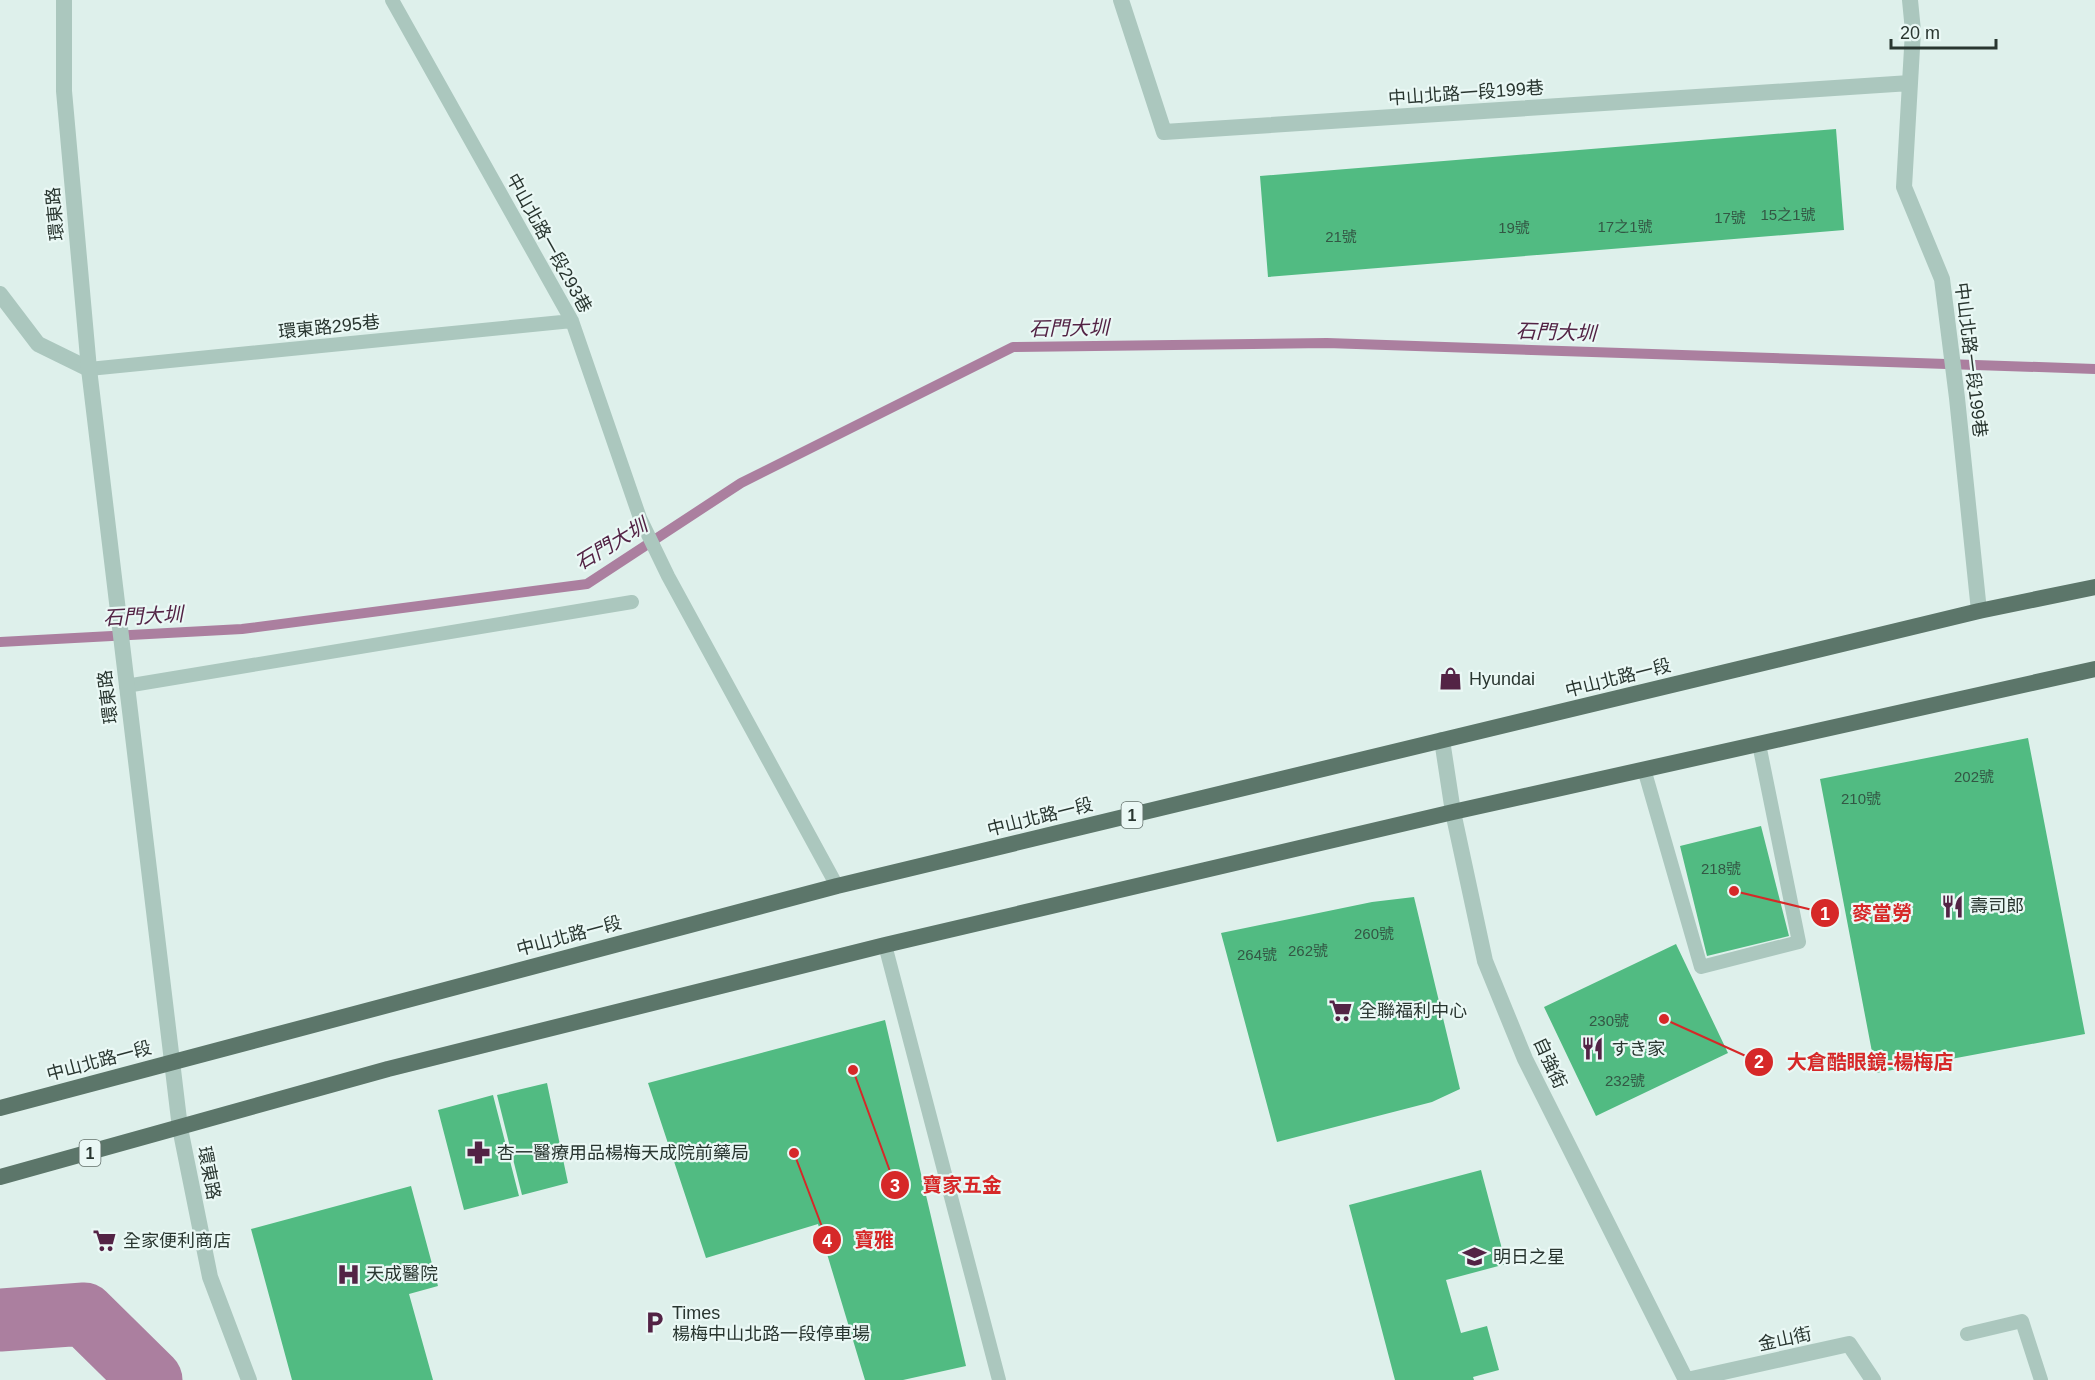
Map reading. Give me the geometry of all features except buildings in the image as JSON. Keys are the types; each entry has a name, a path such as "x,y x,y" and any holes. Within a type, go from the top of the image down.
{"main road":[{"name":"中山北路一段","path":"0,1108 837,886 1979,611 2095,587"},
{"name":"1","path":"0,1177 388,1069 885,945 1454,812 2095,669"}],"street":[{"name":"環東路","path":"64,0 64,91 88,369 180,1128 210,1276 249,1380"},
{"name":"中山北路一段199巷","path":"1121,0 1164,132 1910,83"},
{"name":"中山北路一段199巷","path":"1910,0 1913,31 1904,188 1942,279 1979,611"},
{"path":"0,294 38,344 88,369"},
{"name":"自強街","path":"1442,740 1454,812 1485,961 1526,1059 1686,1380"},
{"name":"金山街","path":"1686,1380 1849,1344 1873,1380"}],"lane":[{"name":"中山北路一段293巷","path":"393,0 572,321 640,518 668,576 837,886"},
{"name":"環東路295巷","path":"88,369 572,321"},
{"path":"126,686 632,602"},
{"path":"1644,769 1701,967 1799,942 1759,744"},
{"path":"885,945 999,1380"},
{"path":"1967,1334 2022,1321 2041,1380"}],"waterway":[{"name":"石門大圳","path":"0,642 242,629 587,584 741,483 1013,347 1327,343 2095,369"},
{"path":"0,1320 84,1314 151,1380"}],"place":[{"name":"Hyundai","path":"1451,679"},
{"name":"麥當勞","path":"1734,891"},
{"name":"壽司郎","path":"1952,906"},
{"name":"全聯福利中心","path":"1341,1011"},
{"name":"大倉酷眼鏡-楊梅店","path":"1664,1019"},
{"name":"すき家","path":"1593,1049"},
{"name":"寶家五金","path":"853,1070"},
{"name":"杏一醫療用品楊梅天成院前藥局","path":"479,1153"},
{"name":"寶雅","path":"794,1153"},
{"name":"全家便利商店","path":"105,1241"},
{"name":"明日之星","path":"1475,1257"},
{"name":"天成醫院","path":"348,1274"},
{"name":"Times 楊梅中山北路一段停車場","path":"654,1323"}]}
